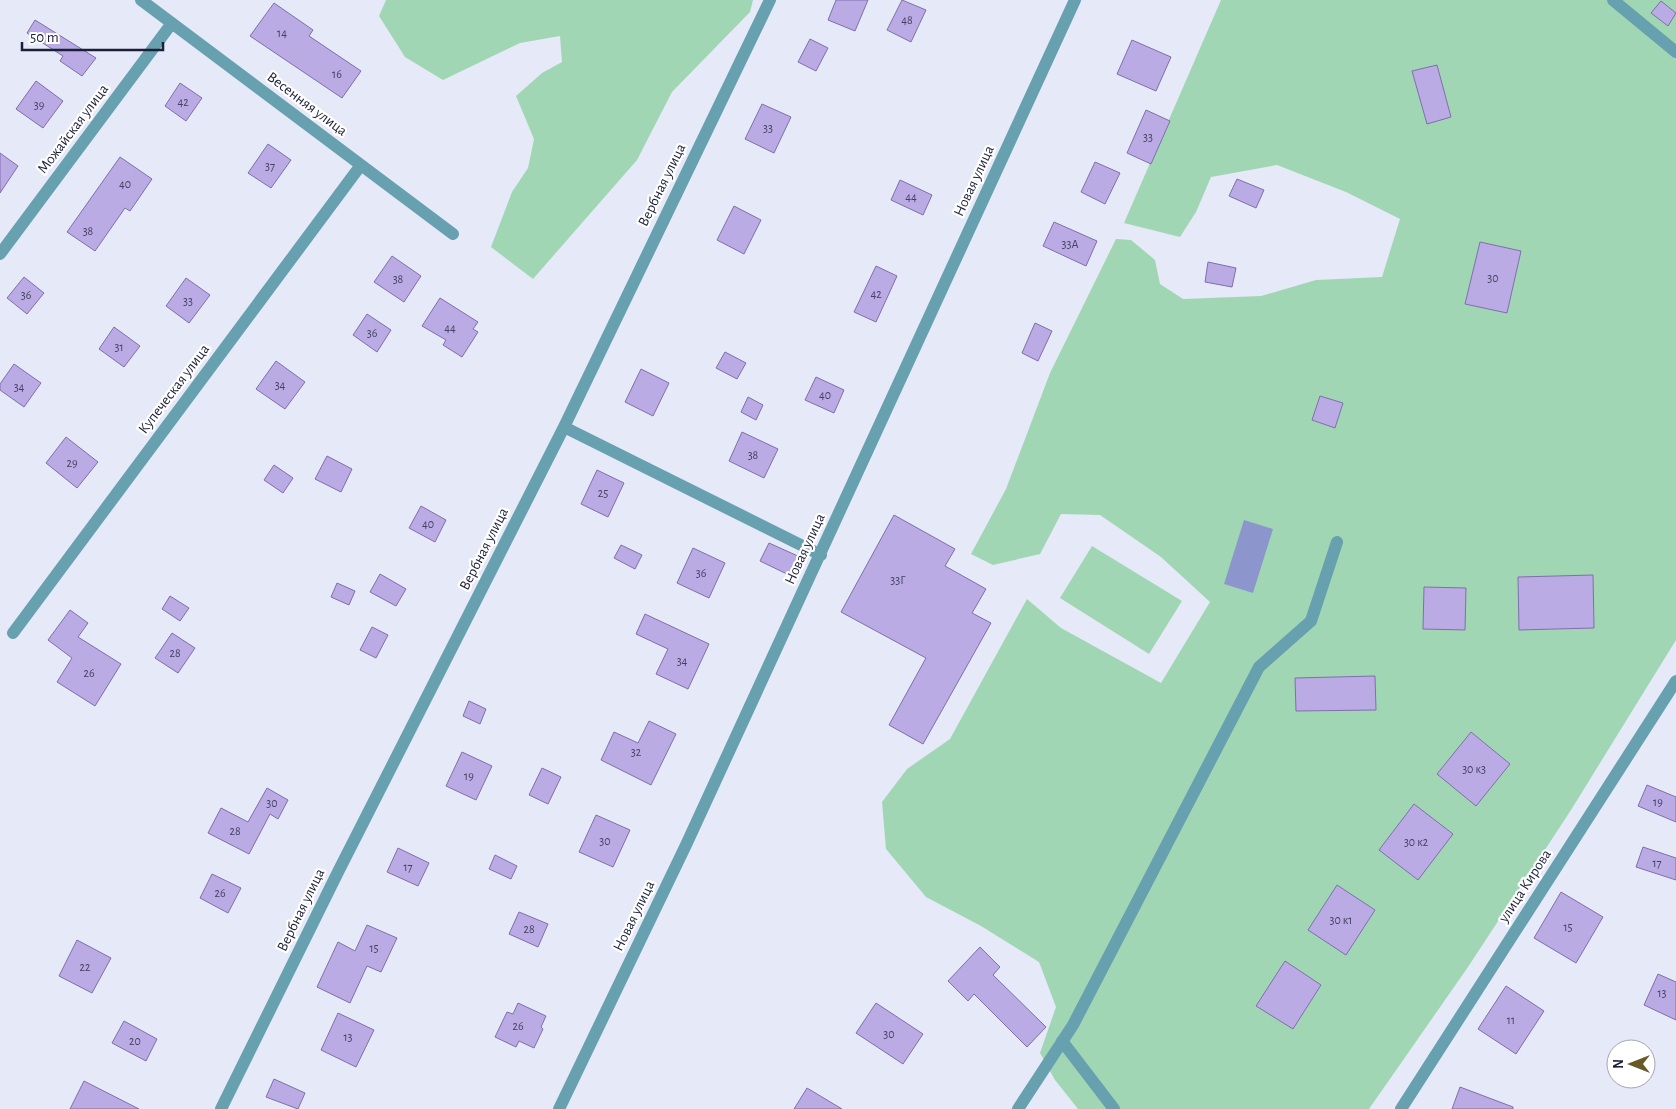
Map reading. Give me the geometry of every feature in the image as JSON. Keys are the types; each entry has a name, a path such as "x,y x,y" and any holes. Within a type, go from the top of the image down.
{"street":[{"name":"Весенняя улица","path":"141,0 453,234"},
{"name":"Вербная улица","path":"221,1109 342,863 564,427 770,0"},
{"name":"Новая улица","path":"559,1109 690,836 1075,0"},
{"path":"1613,0 1676,52"},
{"name":"Можайская улица","path":"0,254 172,23"},
{"name":"Купеческая улица","path":"12,633 361,165"},
{"path":"564,427 820,555"},
{"path":"1018,1109 1074,1025 1259,667 1311,621 1337,542"},
{"name":"улица Кирова","path":"1401,1109 1676,681"},
{"path":"1062,1041 1114,1109"}],"green space":[{"path":"386,0 753,0 750,12 672,92 637,160 533,279 491,247 512,192 528,168 534,139 516,96 542,73 562,62 560,36 520,43 443,80 405,57 379,16"},
{"path":"1221,0 1676,0 1676,640 1571,810 1468,967 1369,1109 1078,1109 1055,1080 1040,1053 1056,1007 1039,962 981,926 926,897 886,849 882,802 907,769 950,739 1027,599 1061,628 1161,683 1210,602 1161,557 1100,515 1061,514 1040,554 993,565 971,554 1006,489 1050,373 1116,239 1131,240 1155,260 1160,284 1183,299 1261,296 1316,280 1382,277 1400,219 1346,192 1277,165 1211,177 1196,212 1180,237 1124,223"},
{"path":"1092,546 1182,601 1149,654 1060,598"}],"water":[{"path":"1244,520 1273,529 1253,593 1224,584"}],"building":[{"path":"836,0 868,0 855,31 828,20"},
{"path":"902,0 926,10 911,42 887,30"},
{"path":"1661,1 1676,13 1668,26 1651,13"},
{"path":"274,3 313,30 309,36 361,71 342,98 250,36"},
{"path":"35,20 96,58 82,76 60,61 63,56 27,33"},
{"path":"810,39 828,48 816,71 798,62"},
{"path":"1132,40 1171,57 1156,91 1117,74"},
{"path":"1437,65 1451,117 1427,124 1412,71"},
{"path":"36,81 63,101 43,128 16,109"},
{"path":"180,83 202,98 186,121 165,106"},
{"path":"762,104 791,117 774,153 745,139"},
{"path":"1146,110 1170,121 1151,164 1127,153"},
{"path":"268,144 291,160 271,188 248,173"},
{"path":"0,153 18,166 0,193"},
{"path":"120,157 152,179 130,211 125,208 95,251 67,232"},
{"path":"1095,162 1120,173 1105,204 1081,192"},
{"path":"1237,179 1264,190 1256,208 1229,196"},
{"path":"900,180 932,195 923,215 891,200"},
{"path":"734,206 761,220 744,254 717,240"},
{"path":"1054,222 1097,241 1086,266 1043,246"},
{"path":"1480,242 1521,251 1507,313 1465,304"},
{"path":"392,256 421,276 404,302 374,282"},
{"path":"1208,262 1236,268 1232,287 1205,282"},
{"path":"876,266 897,276 876,322 854,312"},
{"path":"24,277 44,293 27,314 7,298"},
{"path":"186,278 210,295 189,323 166,306"},
{"path":"440,298 478,322 473,329 478,332 462,357 443,345 446,340 422,326"},
{"path":"367,314 391,330 377,352 353,335"},
{"path":"1035,323 1052,331 1038,361 1022,353"},
{"path":"114,327 140,346 124,367 99,349"},
{"path":"725,352 746,363 737,379 716,368"},
{"path":"276,361 305,382 285,409 256,389"},
{"path":"14,364 41,383 24,407 0,390 0,384"},
{"path":"641,369 669,383 653,416 625,402"},
{"path":"816,377 844,390 834,413 805,400"},
{"path":"1320,396 1343,403 1335,428 1312,420"},
{"path":"748,397 763,405 756,420 741,412"},
{"path":"742,432 778,449 764,478 729,461"},
{"path":"66,437 98,462 77,488 46,463"},
{"path":"327,456 352,469 341,492 315,479"},
{"path":"274,465 293,478 283,493 264,480"},
{"path":"597,470 624,483 608,517 581,504"},
{"path":"421,506 446,520 435,542 409,528"},
{"path":"894,515 955,549 945,566 986,589 972,613 991,623 923,744 889,725 926,658 841,612"},
{"path":"769,543 800,557 791,576 760,561"},
{"path":"621,545 642,555 635,569 614,558"},
{"path":"693,548 725,563 709,598 677,583"},
{"path":"380,574 406,589 396,606 370,592"},
{"path":"1593,575 1594,628 1519,630 1518,577"},
{"path":"337,583 355,591 349,605 331,597"},
{"path":"1424,587 1466,588 1465,630 1423,629"},
{"path":"170,596 189,608 180,621 162,609"},
{"path":"70,610 88,623 78,637 121,664 95,706 57,682 72,658 48,640"},
{"path":"645,614 709,644 688,689 656,674 668,649 636,634"},
{"path":"372,627 388,635 376,658 360,650"},
{"path":"172,633 195,648 178,673 155,658"},
{"path":"1375,676 1376,710 1296,711 1295,678"},
{"path":"469,701 486,709 480,724 463,716"},
{"path":"649,721 676,734 651,785 601,760 614,732 638,743"},
{"path":"1471,732 1510,764 1476,806 1437,774"},
{"path":"462,752 492,766 476,800 446,786"},
{"path":"542,768 561,777 548,804 529,795"},
{"path":"1647,785 1676,797 1676,822 1638,806"},
{"path":"267,788 288,800 278,819 270,814 249,854 208,833 221,808 248,822"},
{"path":"1414,804 1453,834 1418,880 1379,850"},
{"path":"596,815 630,830 613,867 579,852"},
{"path":"1643,847 1676,858 1676,880 1636,867"},
{"path":"398,848 429,863 418,886 387,872"},
{"path":"495,855 517,866 511,879 489,869"},
{"path":"212,874 241,888 228,913 200,898"},
{"path":"1337,885 1375,910 1346,955 1308,930"},
{"path":"1561,892 1603,917 1576,963 1534,938"},
{"path":"519,912 548,924 538,947 509,934"},
{"path":"367,925 397,938 381,972 367,966 350,1003 317,987 338,942 355,951"},
{"path":"77,940 111,958 92,993 59,976"},
{"path":"980,947 1000,967 993,975 1046,1027 1027,1047 974,994 968,1001 948,981"},
{"path":"1285,961 1321,985 1293,1029 1256,1006"},
{"path":"1658,974 1676,982 1676,1020 1644,1005"},
{"path":"1506,986 1544,1011 1516,1054 1478,1029"},
{"path":"518,1003 546,1016 541,1027 543,1029 534,1048 519,1041 516,1047 495,1037 507,1012 513,1014"},
{"path":"876,1003 923,1034 903,1064 856,1033"},
{"path":"338,1013 374,1030 356,1067 321,1050"},
{"path":"124,1021 157,1039 146,1061 112,1043"},
{"path":"274,1079 305,1093 298,1109 266,1097"},
{"path":"84,1081 139,1109 70,1109"},
{"path":"1460,1087 1513,1107 1513,1109 1452,1109"},
{"path":"807,1088 842,1109 794,1109"}]}
